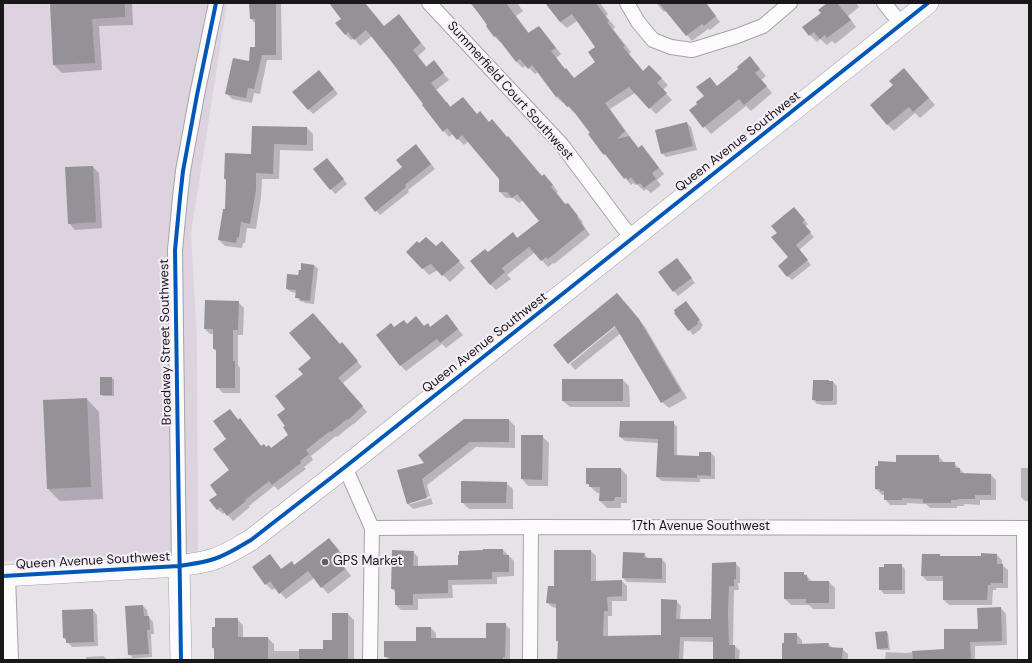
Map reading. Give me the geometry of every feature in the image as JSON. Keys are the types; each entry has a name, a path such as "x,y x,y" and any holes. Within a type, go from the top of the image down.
{"main road":[{"name":"Queen Avenue Southwest","path":"5,576 179,566 214,559 251,540 345,467 928,3"},
{"name":"Broadway Street Southwest","path":"179,566 181,660"}],"street":[{"name":"Broadway Street Southwest","path":"179,566 175,250 184,166 216,3"},
{"name":"Summerfield Court Southwest","path":"429,3 562,145 632,239"},
{"path":"627,3 638,22 654,40 671,48 692,50 763,26 790,3"},
{"path":"884,3 902,24"},
{"path":"345,467 372,528 370,660"},
{"path":"530,660 531,527"},
{"name":"17th Avenue Southwest","path":"372,528 1027,528"},
{"path":"1024,660 1027,528"},
{"path":"5,576 11,660"}],"shaded area":[{"path":"3,3 227,3 191,234 197,341 198,552 3,561"}],"building":[{"path":"50,3 125,3 125,17 92,19 95,63 53,65"},
{"path":"249,3 276,3 276,55 262,55 254,89 248,88 246,98 225,94 233,58 249,61 250,47 255,47 255,19 250,19"},
{"path":"329,3 365,3 384,26 399,14 421,43 413,50 426,67 434,60 444,73 431,83 450,107 463,97 477,114 480,111 489,122 492,119 542,176 544,174 553,185 551,187 565,204 568,203 578,216 577,217 585,229 548,259 546,257 541,261 529,247 502,268 505,272 490,285 470,261 485,249 488,252 513,232 517,238 539,221 517,194 512,198 507,192 499,192 499,179 462,135 457,140 447,128 443,132 391,61 366,30 354,40 348,32 345,35 335,23 341,19"},
{"path":"471,3 506,3 528,33 539,26 556,48 551,51 574,78 595,62 588,52 595,47 572,14 560,22 545,3 596,3 609,21 607,22 625,46 623,47 643,71 649,65 662,78 657,83 667,93 649,109 629,87 605,103 625,131 617,139 629,136 638,148 642,145 659,168 652,173 656,179 644,188 640,183 637,185 631,177 628,180 626,177 624,179 605,154 604,155 602,153 588,134 590,133 569,106 567,107 558,96 556,97 532,65 528,69 520,59 516,62 496,36 494,37"},
{"path":"659,3 706,3 716,16 704,26 702,24 686,36"},
{"path":"827,3 837,3 851,20 827,38 825,35 820,39 814,32 809,36 802,27 821,13 818,10"},
{"path":"750,56 760,69 755,73 767,86 744,105 739,99 703,128 689,110 704,96 696,87 710,77 717,86 738,69 737,67"},
{"path":"904,68 929,98 913,112 909,107 887,125 870,105 893,85 889,81"},
{"path":"319,70 334,89 308,110 292,92"},
{"path":"687,122 693,146 661,154 655,130"},
{"path":"252,126 307,127 307,145 274,144 273,174 256,173 256,190 250,224 241,222 239,238 237,237 236,243 218,240 223,209 225,209 225,153 251,154"},
{"path":"416,144 431,164 375,212 364,198 402,167 396,160"},
{"path":"327,158 344,179 330,190 313,169"},
{"path":"93,166 96,222 68,224 65,167"},
{"path":"794,207 805,220 802,222 811,232 796,245 808,260 787,277 778,266 788,257 771,237 777,233 771,226"},
{"path":"426,237 436,246 442,241 460,261 442,276 431,264 422,269 406,252 417,241 419,243"},
{"path":"677,258 692,278 673,292 658,272"},
{"path":"301,263 314,265 310,301 295,298 296,290 286,289 287,274 298,275 299,270 301,270"},
{"path":"617,293 639,319 681,391 661,403 615,326 568,364 553,345"},
{"path":"205,300 239,301 238,330 233,330 235,388 216,388 216,349 213,349 213,329 204,329"},
{"path":"686,301 700,320 697,322 698,324 688,331 674,313 674,310"},
{"path":"313,313 340,344 342,342 358,361 338,378 363,406 348,420 347,419 331,432 330,431 306,450 309,454 300,461 301,463 272,485 269,481 227,516 220,507 217,510 209,500 217,495 210,485 229,470 213,449 226,439 213,421 230,409 238,420 240,418 261,446 264,444 266,447 269,445 271,448 288,435 283,427 285,426 277,415 285,409 275,396 303,374 298,369 311,358 289,333"},
{"path":"447,314 458,329 440,343 437,339 400,366 376,335 391,323 394,327 404,320 407,324 416,316 424,326 428,323 430,327"},
{"path":"100,377 112,377 112,395 100,395"},
{"path":"562,379 623,379 623,401 562,401"},
{"path":"813,380 833,381 832,401 812,400"},
{"path":"87,398 91,487 47,489 43,400"},
{"path":"464,419 509,419 509,442 470,442 422,479 427,498 407,504 397,470 424,463 418,455"},
{"path":"620,421 674,421 674,455 699,456 699,452 711,452 711,476 697,475 697,478 656,477 658,439 619,437"},
{"path":"521,435 543,435 542,480 521,479"},
{"path":"896,455 939,455 939,462 955,462 955,468 960,468 960,473 991,474 991,495 975,495 975,499 951,500 951,503 923,503 923,499 902,498 902,500 884,500 884,491 875,489 875,466 878,466 878,461 896,462"},
{"path":"586,468 621,468 621,497 615,497 614,501 599,501 600,487 589,487 589,484 586,484"},
{"path":"461,481 507,482 506,503 461,503"},
{"path":"329,538 339,551 334,555 345,569 321,588 308,571 279,594 270,581 265,585 252,567 270,554 281,569 292,561 294,565"},
{"path":"503,549 503,555 509,555 509,572 492,572 492,579 448,580 448,593 413,594 413,605 395,605 395,589 391,589 392,550 414,551 413,566 458,565 459,551"},
{"path":"554,550 591,550 591,581 622,580 622,596 607,597 608,611 604,611 603,636 661,635 661,599 677,600 676,619 711,619 712,563 736,562 736,579 734,579 734,586 729,586 728,613 729,645 735,645 735,660 713,660 713,637 680,637 679,659 557,660 558,641 556,641 556,604 546,603 548,586 554,586"},
{"path":"623,552 645,553 644,558 662,558 662,579 622,578"},
{"path":"981,553 997,554 997,564 1003,564 1003,583 991,583 991,585 988,585 987,600 943,600 943,576 921,576 922,554 940,554 940,556 981,556"},
{"path":"884,564 902,564 902,590 879,590 879,567 884,567"},
{"path":"784,572 804,572 804,575 807,575 808,581 829,581 829,603 806,603 806,599 784,599"},
{"path":"143,605 144,616 149,616 150,630 147,630 147,632 149,654 128,655 125,606"},
{"path":"1001,607 1002,641 970,642 971,660 913,660 912,651 944,649 944,629 978,629 977,608"},
{"path":"93,609 94,642 66,643 66,638 63,638 62,610"},
{"path":"332,613 348,613 348,660 299,660 299,649 323,649 323,640 332,640"},
{"path":"215,618 238,618 238,637 268,637 268,660 214,660 214,648 212,648 212,627 215,627"},
{"path":"486,623 506,623 505,657 503,657 503,660 389,660 389,657 384,657 384,641 416,641 416,627 431,627 431,638 486,638"},
{"path":"887,631 888,648 877,649 875,632"},
{"path":"784,633 797,633 797,644 829,643 828,647 843,648 842,660 782,660 782,643 784,643"}],"cycle path":[{"path":"181,660 175,250 183,171 216,3"},
{"path":"3,576 179,566 205,562 219,557 233,551 251,540 345,467 928,3"}],"place":[{"name":"GPS Market","path":"325,562"}]}
